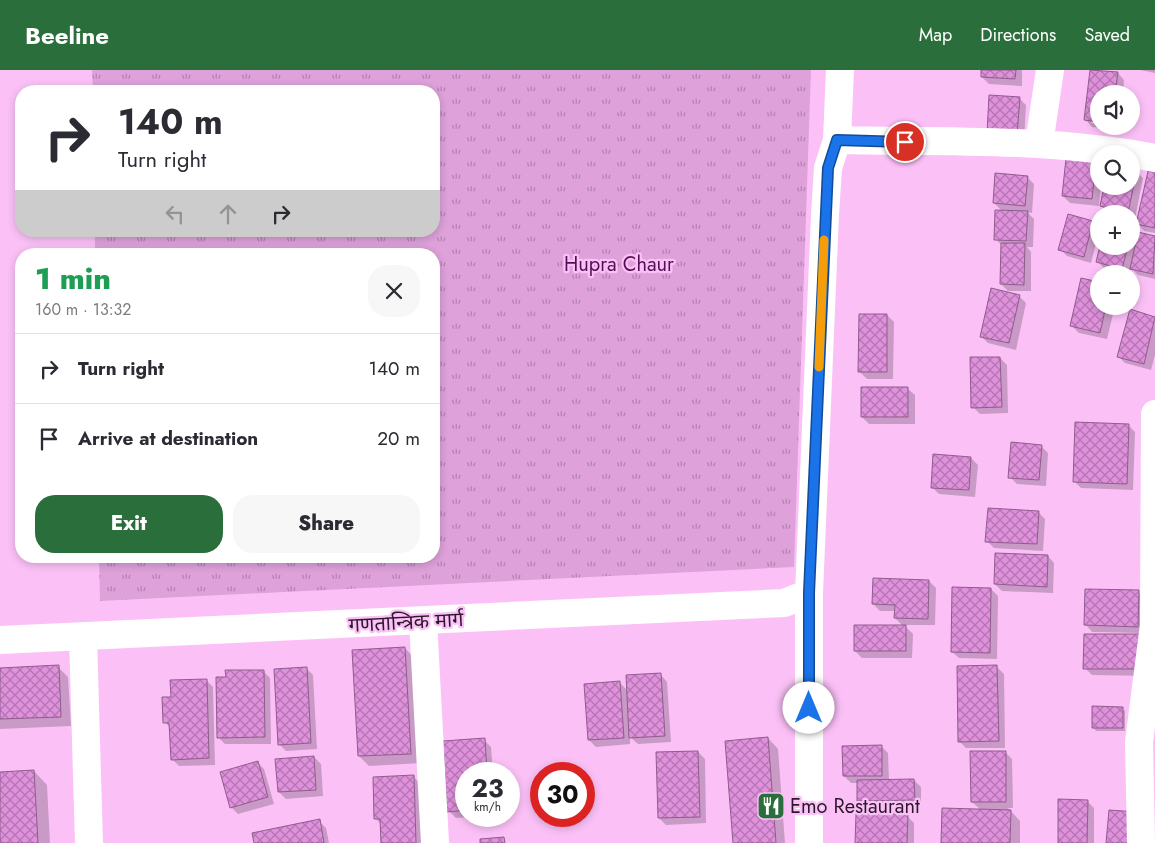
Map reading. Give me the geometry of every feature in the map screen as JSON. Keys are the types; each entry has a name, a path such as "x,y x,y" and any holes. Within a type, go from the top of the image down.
{"street":[{"path":"809,843 809,593 825,215 828,168 837,140 840,70"},
{"path":"1039,144 1050,70"},
{"path":"837,140 1039,144 1115,150 1155,158"},
{"path":"1141,843 1139,742 1154,625 1155,414"},
{"name":"गणतान्त्रिक मार्ग","path":"0,640 423,622 784,603 809,593"},
{"path":"423,622 435,843"},
{"path":"83,637 89,843"}],"green space":[{"name":"Hupra Chaur","path":"92,70 811,70 794,567 100,601 99,563 440,563 440,248 95,248 95,237 440,237 440,85 93,85"}],"building":[{"path":"981,70 1016,70 1015,79 981,77"},
{"path":"1090,70 1118,72 1116,85 1090,85 1090,121 1084,120"},
{"path":"989,95 1020,97 1017,135 987,133"},
{"path":"1067,149 1090,151 1090,195 1092,195 1092,199 1062,196"},
{"path":"1149,167 1155,168 1155,228 1140,225 1140,206"},
{"path":"995,173 1028,176 1025,206 993,203"},
{"path":"1102,195 1132,195 1130,205 1100,205"},
{"path":"995,210 1028,211 1026,241 994,240"},
{"path":"1068,214 1090,220 1090,233 1084,257 1058,250"},
{"path":"1140,232 1155,236 1153,274 1140,271 1140,265 1131,265 1133,255 1140,255"},
{"path":"1001,243 1025,243 1024,285 1000,284"},
{"path":"1098,255 1126,255 1123,265 1107,265 1096,262"},
{"path":"1081,278 1090,280 1090,315 1104,315 1100,333 1070,326"},
{"path":"991,288 1020,295 1009,343 980,337"},
{"path":"1140,312 1155,317 1144,364 1117,357 1128,315 1140,315"},
{"path":"859,314 887,314 887,372 858,372"},
{"path":"970,357 1000,357 1002,407 971,408"},
{"path":"861,387 908,387 908,417 861,417"},
{"path":"1075,422 1129,424 1127,484 1073,482"},
{"path":"1011,442 1042,445 1039,480 1008,478"},
{"path":"933,454 971,457 969,490 931,488"},
{"path":"988,508 1039,511 1037,544 985,542"},
{"path":"995,553 1048,555 1047,587 994,584"},
{"path":"873,578 929,580 928,619 894,618 895,605 872,604"},
{"path":"952,587 991,588 990,653 951,652"},
{"path":"1085,589 1139,590 1138,627 1084,625"},
{"path":"854,625 906,625 906,651 854,651"},
{"path":"1084,634 1144,634 1143,669 1083,669"},
{"path":"405,647 411,754 358,756 352,650"},
{"path":"59,665 61,717 0,719 0,668"},
{"path":"997,665 999,741 958,742 957,666"},
{"path":"307,667 311,743 278,745 274,669"},
{"path":"225,670 264,670 265,737 217,738 216,677 226,677"},
{"path":"661,673 665,736 629,738 626,675"},
{"path":"207,679 209,758 171,760 169,723 163,723 162,697 171,697 170,680"},
{"path":"620,681 624,738 588,740 584,684"},
{"path":"1092,706 1123,707 1123,728 1092,728"},
{"path":"768,737 776,843 733,843 725,741"},
{"path":"485,738 486,762 455,762 455,811 447,812 443,741"},
{"path":"882,745 882,776 843,776 842,746"},
{"path":"698,751 700,817 658,818 656,752"},
{"path":"970,751 1006,751 1006,802 971,802"},
{"path":"314,756 316,790 278,792 275,759"},
{"path":"258,761 268,797 230,808 220,772"},
{"path":"34,770 38,843 0,843 0,772"},
{"path":"414,775 416,843 381,843 380,819 374,819 373,777"},
{"path":"914,779 915,800 857,801 857,780"},
{"path":"1058,799 1088,800 1087,843 1058,843"},
{"path":"942,808 1011,810 1010,843 941,843"},
{"path":"1109,810 1137,812 1134,843 1106,843"},
{"path":"856,814 908,814 907,843 855,843"},
{"path":"320,819 324,843 254,843 252,833"},
{"path":"504,837 505,843 480,843 480,839"}],"slow traffic":[{"path":"819,367 824,240"}],"place":[{"name":"Emo Restaurant","path":"771,806"}],"route":[{"path":"809,708 809,593 828,168 837,140 905,142"}]}
